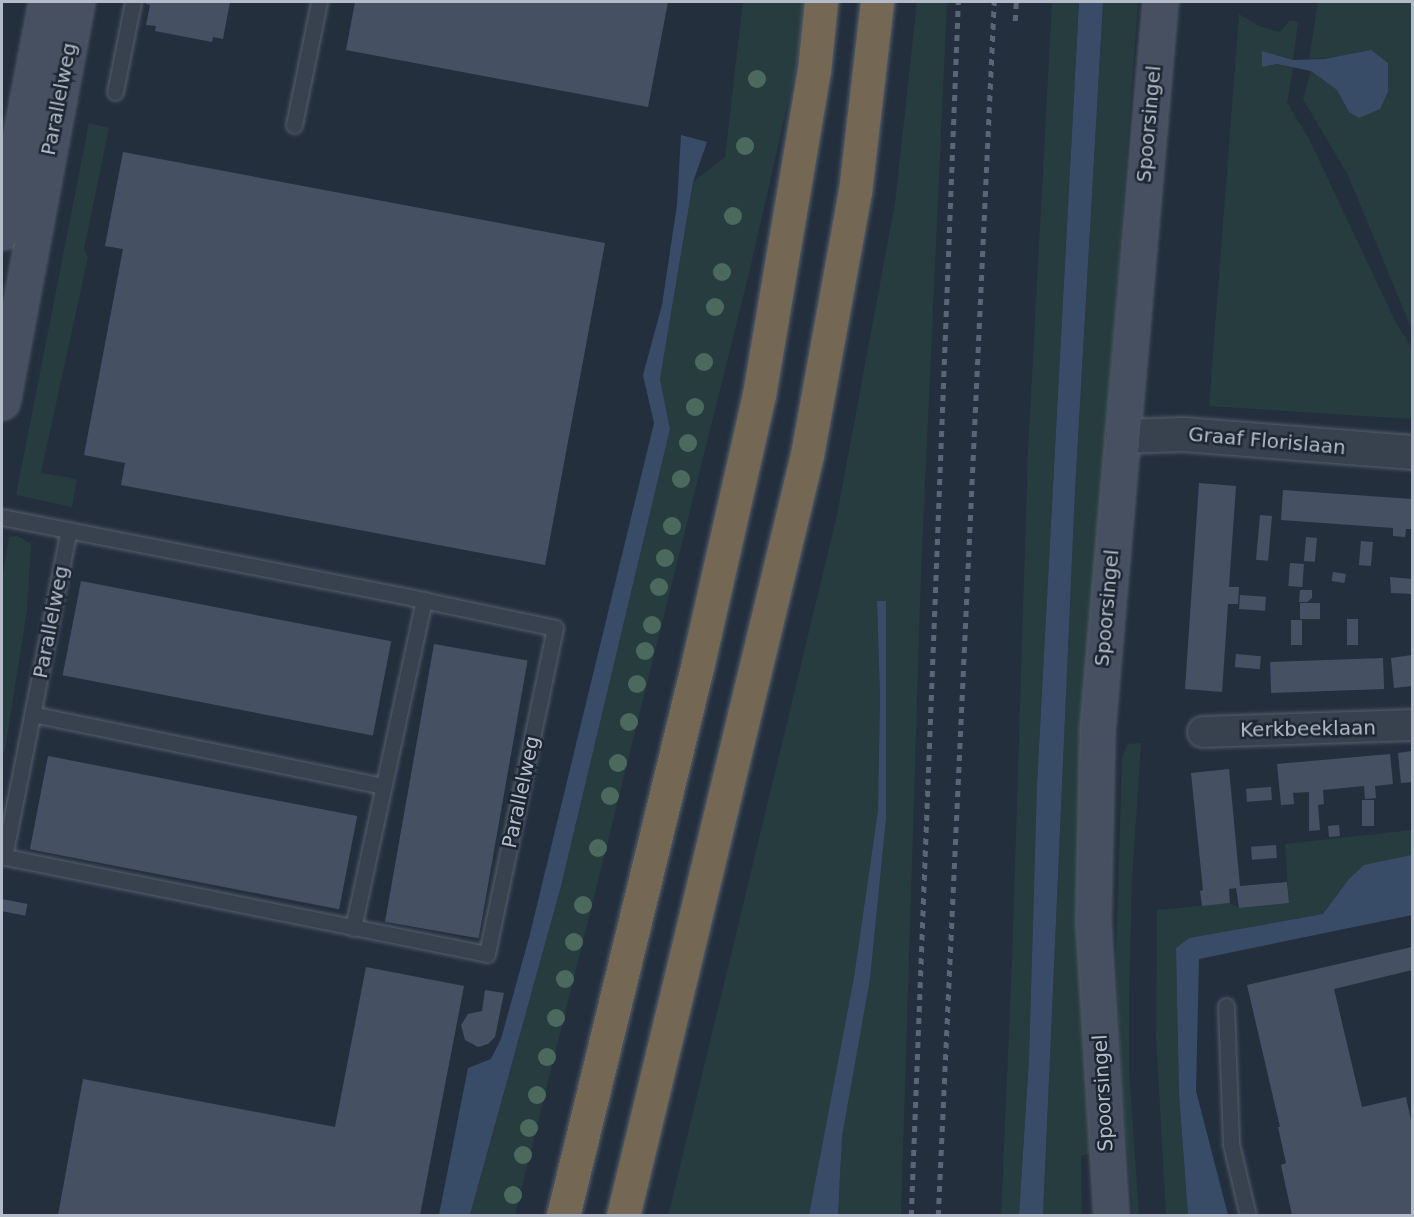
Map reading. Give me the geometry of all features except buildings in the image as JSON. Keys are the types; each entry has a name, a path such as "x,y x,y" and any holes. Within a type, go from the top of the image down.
{"highway":[{"path":"563,1215 698,663 759,395 814,71 821,2"},
{"path":"623,1215 807,455 855,192 877,2"}],"main road":[{"name":"Parallelweg","path":"2,402 17,192 46,2"},
{"name":"Parallelweg","path":"2,232 17,192 77,2"},
{"name":"Spoorsingel","path":"1111,1215 1093,909 1097,730 1160,2"}],"street":[{"name":"Graaf Florislaan","path":"1122,436 1183,434 1413,452"},
{"name":"Kerkbeeklaan","path":"1203,732 1413,725"}],"lane":[{"path":"115,92 133,2"},
{"path":"294,125 320,2"},
{"name":"Parallelweg","path":"2,517 69,530 424,600 555,628 487,954 4,857 69,530"},
{"path":"353,928 424,600"},
{"path":"32,714 384,786"},
{"path":"1226,1006 1232,1144 1248,1215"}],"green space":[{"path":"743,2 803,2 800,50 751,265 515,1215 470,1216 561,886 670,429 660,379 693,182 725,157"},
{"path":"917,2 947,2 921,572 901,1215 838,1215 842,1137 870,979 886,819 885,601 877,602 880,697 878,810 854,977 809,1215 668,1216 837,515 895,203"},
{"path":"1052,2 1079,2 1037,785 1029,1059 1019,1215 1001,1216 1012,961 1028,451"},
{"path":"1103,2 1138,2 1101,506 1092,1153 1081,1156 1082,1215 1043,1216 1075,491"},
{"path":"1318,2 1412,2 1412,330 1348,175 1303,99 1311,71 1337,90 1349,112 1371,50 1343,56 1309,59"},
{"path":"1239,14 1259,26 1280,32 1290,20 1298,22 1293,60 1263,51 1263,67 1277,64 1293,68 1287,103 1309,139 1396,323 1412,348 1412,419 1209,406"},
{"path":"89,123 109,128 84,249 88,257 41,473 77,479 72,507 16,495"},
{"path":"18,536 31,544 27,610 5,750 2,756 2,579 9,537"},
{"path":"1141,743 1132,879 1129,996 1129,1072 1139,1215 1133,1216 1122,1087 1116,959 1122,757 1128,744"},
{"path":"1412,830 1412,855 1348,880 1323,914 1189,938 1176,948 1179,1094 1188,1215 1166,1215 1156,1036 1157,910 1230,903 1239,908 1289,903 1285,844"}],"water":[{"path":"1079,2 1103,2 1075,491 1043,1215 1019,1215 1029,1059 1037,785"},
{"path":"1371,50 1388,63 1388,92 1380,109 1359,118 1349,112 1337,90 1311,71 1277,64 1262,67 1262,51 1293,60 1324,59"},
{"path":"681,135 707,142 693,182 660,379 670,429 561,886 470,1215 439,1215 468,1068 491,1059 501,1039 530,934 654,423 643,375 662,305 677,205"},
{"path":"877,601 886,601 886,819 870,979 842,1137 838,1215 809,1215 854,977 878,810 880,697"},
{"path":"1412,855 1412,915 1199,959 1196,1091 1228,1215 1188,1215 1179,1094 1176,948 1189,938 1323,914 1348,880 1364,865"}],"railway":[{"path":"911,1216 958,2"},
{"path":"938,1216 994,2"},
{"path":"1015,21 1016,2"}]}
